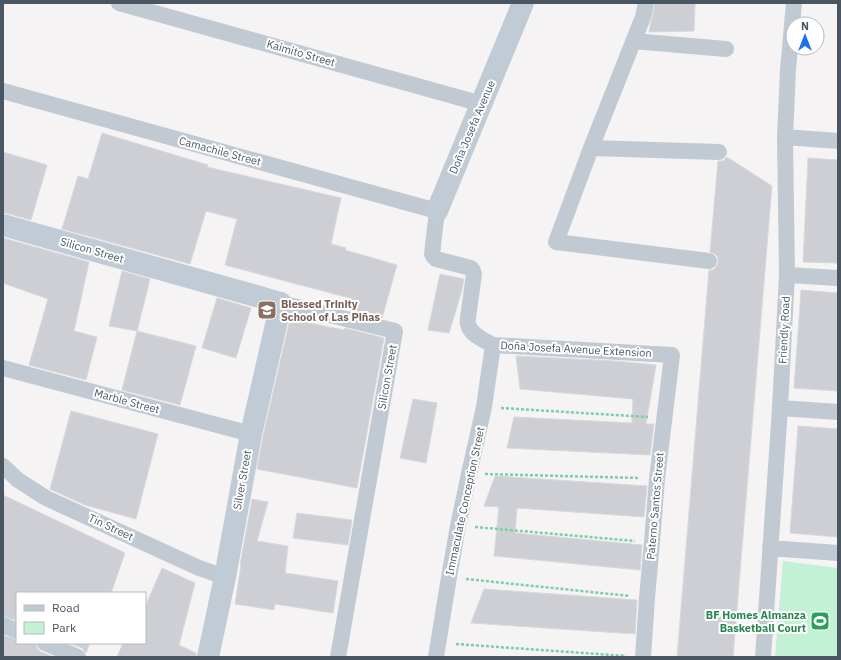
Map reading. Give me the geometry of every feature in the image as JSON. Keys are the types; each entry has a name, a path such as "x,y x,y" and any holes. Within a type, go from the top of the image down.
{"street":[{"name":"Kaimito Street","path":"119,3 482,104"},
{"name":"Doña Josefa Avenue","path":"432,254 437,211 523,3"},
{"path":"646,3 643,17 634,41 591,148 556,242 709,261"},
{"name":"Friendly Road","path":"763,657 780,408 787,275 785,137 788,70 794,3"},
{"path":"634,41 726,49"},
{"name":"Camachile Street","path":"3,91 437,211"},
{"path":"785,137 838,141"},
{"path":"591,148 719,152"},
{"name":"Silicon Street","path":"3,225 281,303 395,331 338,657"},
{"name":"Doña Josefa Avenue Extension","path":"432,254 436,259 471,268 474,274 468,324 470,330 481,339 493,345 672,355"},
{"path":"787,275 838,278"},
{"name":"Silver Street","path":"208,657 225,577 250,434 281,303"},
{"name":"Immaculate Conception Street","path":"438,650 458,526 484,408 493,345"},
{"name":"Paterno Santos Street","path":"643,657 657,479 672,355"},
{"name":"Marble Street","path":"3,368 250,434"},
{"path":"780,408 838,412"},
{"name":"Tin Street","path":"3,466 18,480 46,498 199,568 225,577"},
{"path":"770,548 838,554"},
{"path":"3,625 16,631"},
{"path":"47,644 78,657"}],"path":[{"path":"484,408 664,418"},
{"path":"469,474 657,479"},
{"path":"458,526 652,542"},
{"path":"449,577 647,598"},
{"path":"438,650 643,657"}],"green space":[{"path":"783,561 838,568 838,657 775,657"}],"building":[{"path":"655,3 695,3 694,31 649,32"},
{"path":"102,133 208,165 207,167 341,198 331,244 346,248 345,250 397,265 382,318 350,310 353,299 225,265 237,219 206,211 190,264 62,229 78,176 88,179"},
{"path":"3,152 47,165 31,220 3,213"},
{"path":"727,157 772,186 733,657 677,657 709,270 713,270 718,262 718,257 710,252 718,161 723,161"},
{"path":"808,158 838,160 838,263 803,262"},
{"path":"3,238 89,262 74,331 97,337 86,380 29,365 48,299 3,283"},
{"path":"122,271 150,279 137,331 109,326"},
{"path":"440,274 464,279 449,333 428,330"},
{"path":"801,290 838,293 838,391 794,388"},
{"path":"217,298 251,308 236,358 202,348"},
{"path":"290,319 344,330 345,328 384,338 357,488 257,469 263,436"},
{"path":"137,331 196,346 180,405 122,390"},
{"path":"516,356 615,361 656,365 646,424 654,424 650,455 507,448 514,417 632,423 633,399 520,389"},
{"path":"413,399 437,403 426,463 400,458"},
{"path":"71,411 158,434 136,519 85,505 50,489"},
{"path":"798,426 838,429 838,537 790,533"},
{"path":"495,476 647,486 644,517 517,508 515,533 642,545 640,570 494,556 499,507 484,506"},
{"path":"3,495 125,553 111,592 16,592 16,621 3,616"},
{"path":"252,499 268,502 257,541 288,546 285,573 338,581 333,613 275,604 274,610 235,604 240,565"},
{"path":"297,513 352,520 348,545 293,538"},
{"path":"162,568 195,583 179,645 196,653 196,657 117,657 123,644 146,644 146,605"},
{"path":"484,589 637,600 635,634 471,623"},
{"path":"3,635 16,640 16,644 36,644 37,648 41,652 54,657 3,657"},
{"path":"72,644 90,644 86,653 82,648"}],"place":[{"name":"Blessed Trinity School of Las Piñas","path":"267,310"},
{"name":"BF Homes Almanza Basketball Court","path":"820,621"}]}
